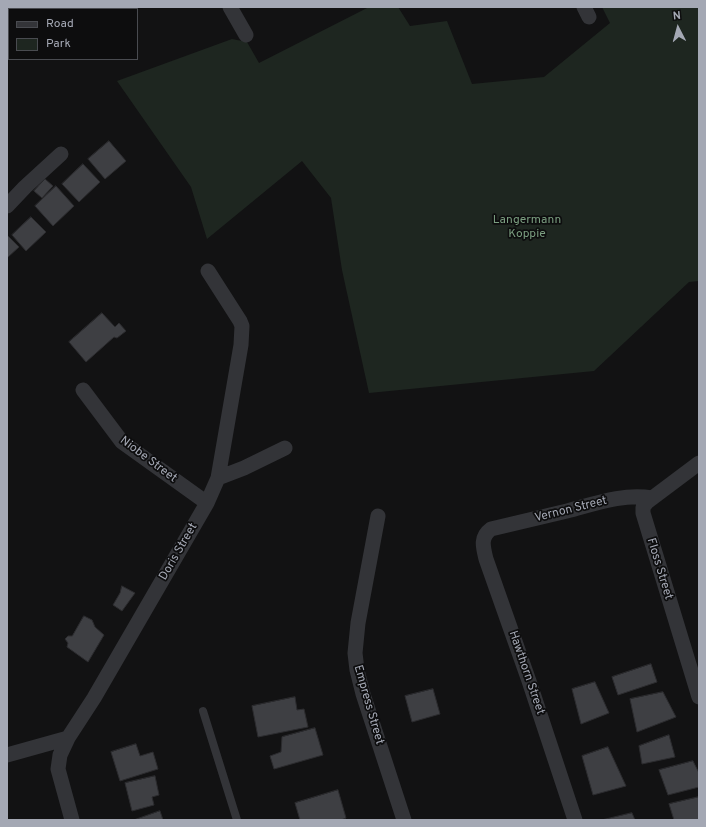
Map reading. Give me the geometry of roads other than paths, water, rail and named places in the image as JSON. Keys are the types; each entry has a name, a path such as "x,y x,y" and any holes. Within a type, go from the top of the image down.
{"street":[{"path":"230,7 246,35"},
{"path":"7,206 25,187 61,154"},
{"name":"Doris Street","path":"72,820 58,769 60,755 68,738 94,698 207,503 218,478 241,344 242,326 208,271"},
{"name":"Niobe Street","path":"83,390 122,442 207,503"},
{"path":"218,478 244,468 285,448"},
{"name":"Floss Street","path":"699,463 652,498 643,507 645,524 699,697"},
{"name":"Vernon Street","path":"491,529 621,498 641,496 652,498"},
{"name":"Empress Street","path":"378,516 358,624 355,653 356,670 404,820"},
{"name":"Hawthorn Street","path":"491,529 486,532 483,538 486,558 575,820"},
{"path":"7,755 68,738"}],"lane":[{"path":"203,711 236,820"}],"park label":[{"name":"Langermann Koppie","path":"527,228"}]}
